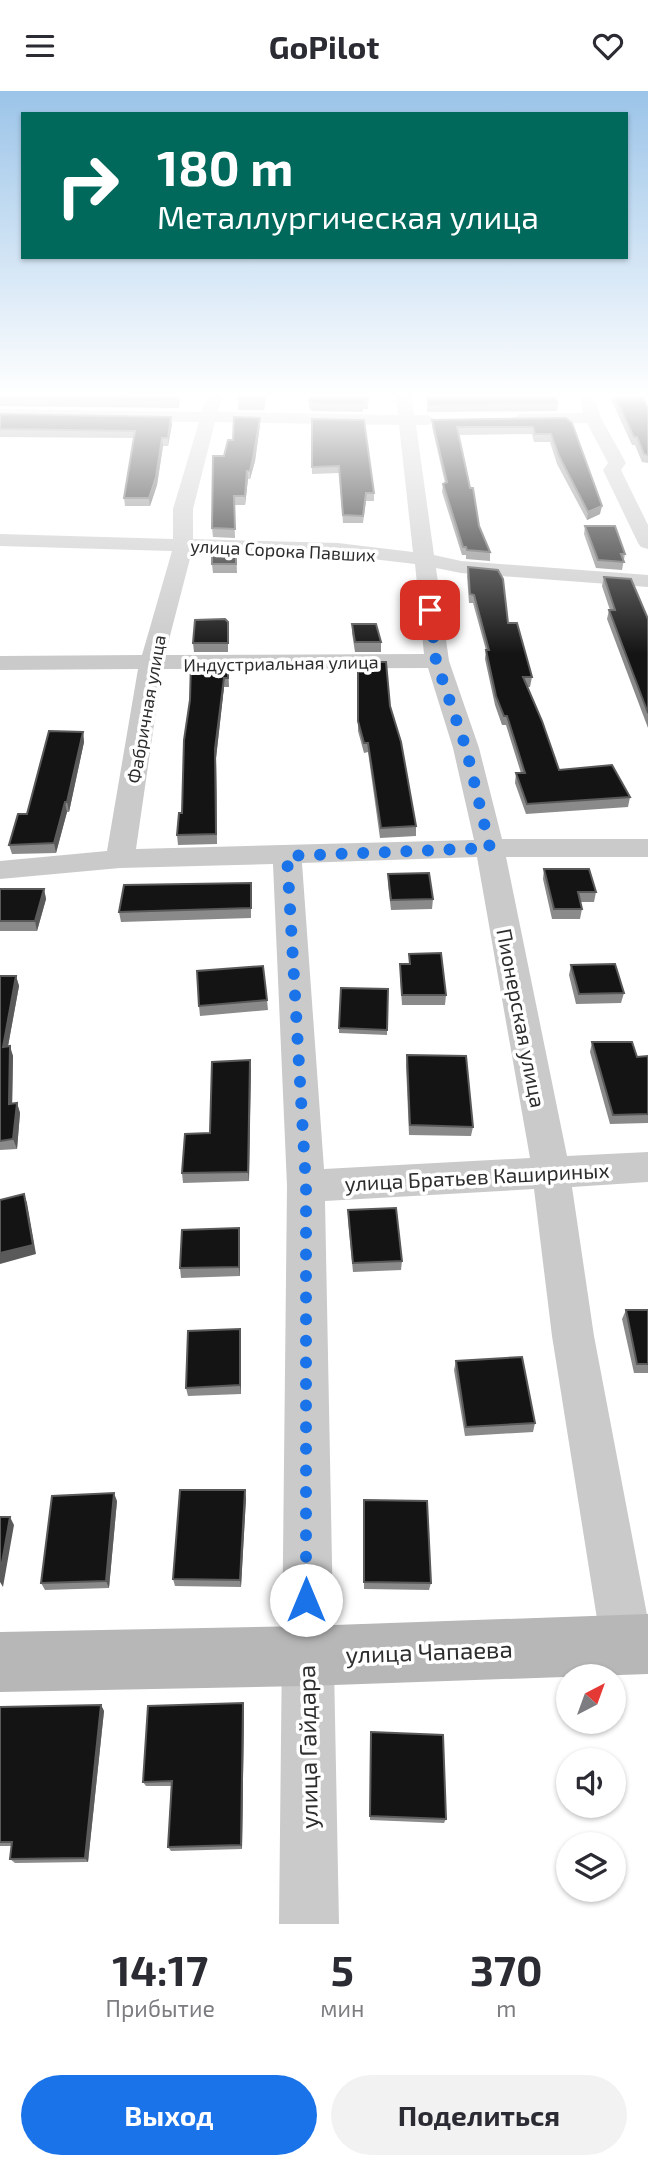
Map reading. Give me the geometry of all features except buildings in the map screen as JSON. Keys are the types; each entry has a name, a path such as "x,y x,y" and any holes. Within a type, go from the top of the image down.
{"street":[{"name":"Фабричная улица","path":"120,859 151,664 183,545 183,509 190,483"},
{"name":"Пионерская улица","path":"413,483 436,661 466,748 490,848 551,1171 573,1336 637,1644"},
{"path":"617,483 648,543"},
{"name":"улица Сорока Павших","path":"0,540 338,549 424,559 461,567 648,581"},
{"name":"Индустриальная улица","path":"0,663 436,661"},
{"path":"0,870 120,859 490,848 648,848"},
{"name":"улица Гайдара","path":"287,856 306,1186 309,1924"},
{"name":"улица Братьев Кашириных","path":"306,1186 648,1167"},
{"name":"улица Чапаева","path":"0,1662 306,1656 637,1644"}],"route":[{"path":"306,1600 306,1186 287,856 490,848 466,748 436,661 430,610"}]}
